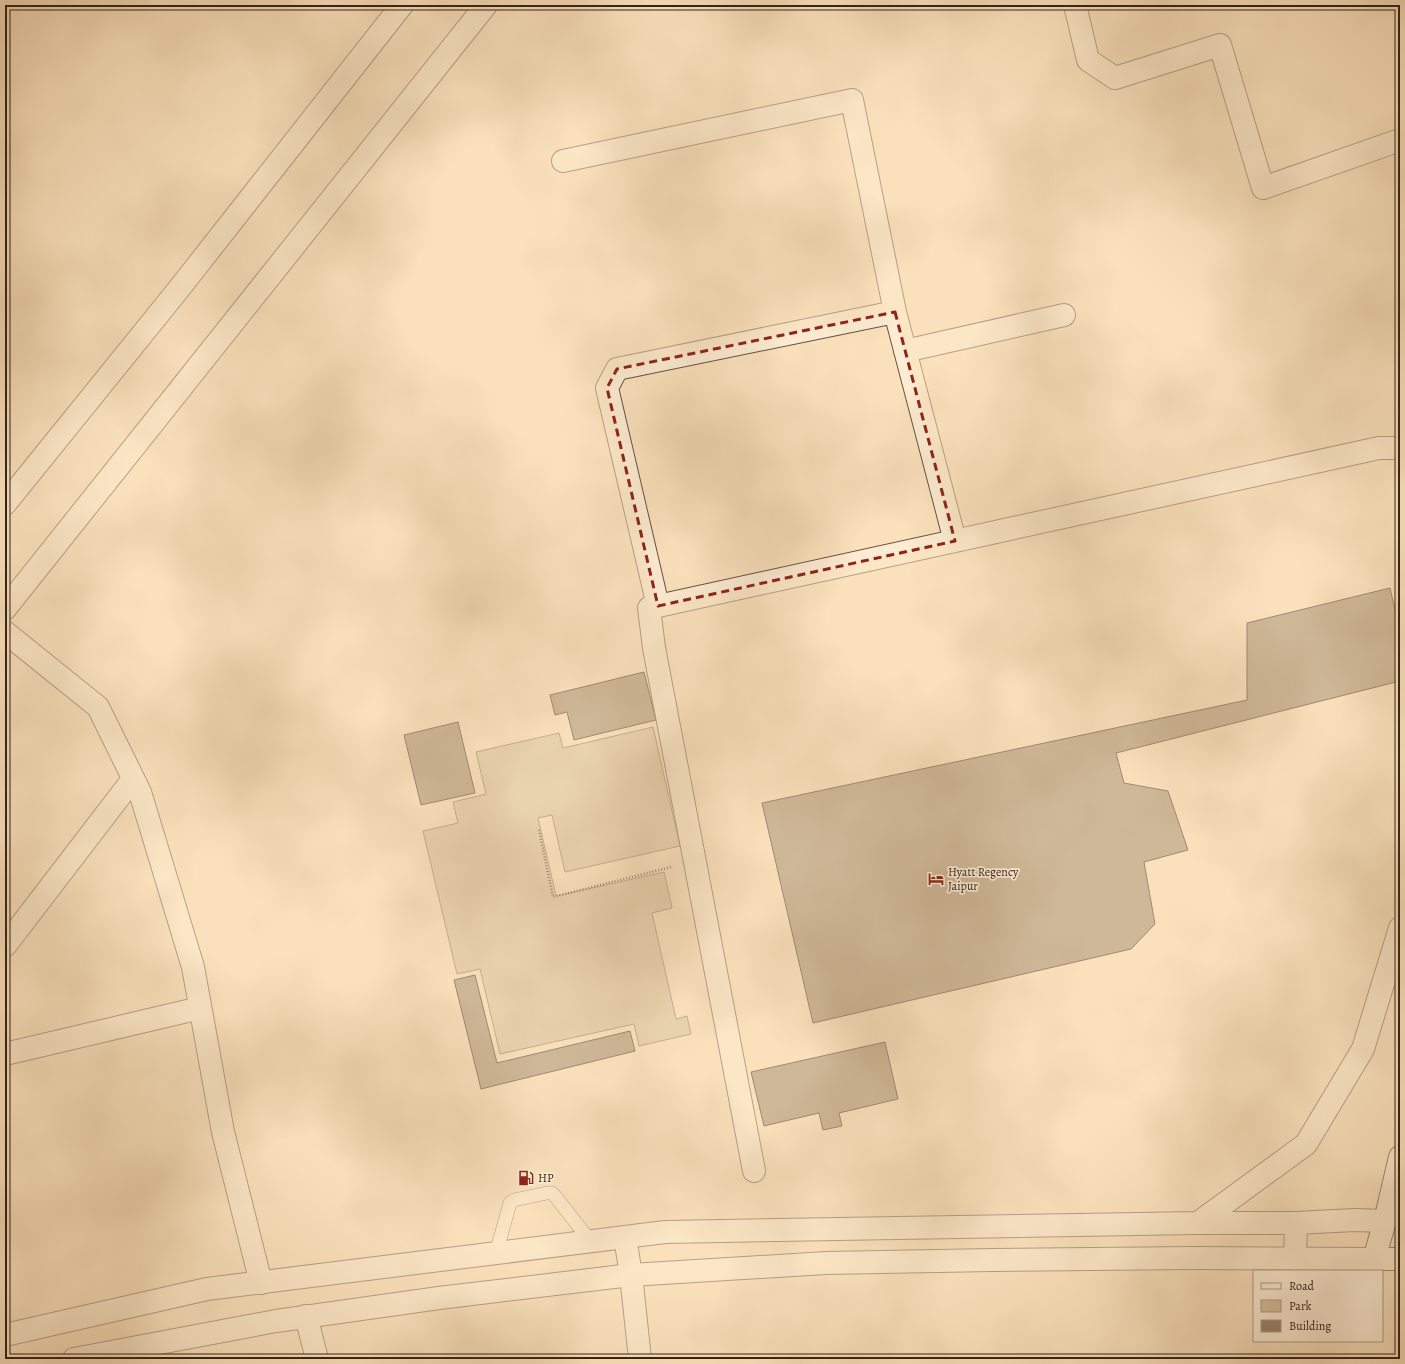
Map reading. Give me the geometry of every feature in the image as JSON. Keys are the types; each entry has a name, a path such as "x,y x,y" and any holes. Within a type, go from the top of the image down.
{"street":[{"path":"5,504 178,290 402,5"},
{"path":"5,609 486,5"},
{"path":"1075,5 1088,60 1115,78 1220,45 1263,188 1400,140"},
{"path":"563,161 852,100 895,312 955,541"},
{"path":"658,606 607,388 617,369 895,312"},
{"path":"905,351 1064,315"},
{"path":"754,1171 654,648 649,608 1380,448 1400,448"},
{"path":"5,632 98,707 140,792 193,967 223,1132 261,1283"},
{"path":"5,946 134,779"},
{"path":"1198,1223 1306,1144 1363,1049 1400,928"},
{"path":"5,1054 200,1008"},
{"path":"1374,1258 1392,1221 1400,1157"},
{"path":"5,1335 207,1289 672,1232 1198,1223 1296,1223 1355,1220 1392,1221"},
{"path":"1295,1259 1296,1223"},
{"path":"625,1237 631,1274 640,1359"},
{"path":"74,1359 306,1316 631,1274 826,1263 1193,1258 1400,1258"},
{"path":"306,1316 317,1359"}],"lane":[{"path":"496,1254 510,1203 514,1200 547,1193 552,1193 555,1196 591,1242"}],"path":[{"path":"539,830 553,897 694,861"}],"highlighted area":[{"path":"895,312 955,541 658,606 607,388 617,369"}],"green space":[{"path":"653,727 680,846 565,872 552,815 538,818 556,896 664,872 672,908 652,913 676,1019 687,1016 691,1034 639,1046 634,1024 500,1054 480,969 457,974 423,831 458,823 453,802 486,794 476,752 559,733 563,748"}],"building":[{"path":"1390,588 1400,632 1400,681 1116,753 1124,783 1168,791 1188,850 1144,862 1155,924 1131,949 813,1023 762,803 1247,700 1247,623"},
{"path":"644,672 656,720 574,740 567,712 555,715 550,695"},
{"path":"458,722 475,793 421,805 404,735"},
{"path":"475,975 497,1063 630,1031 635,1051 481,1089 454,980"},
{"path":"885,1042 898,1099 839,1113 842,1126 823,1130 819,1113 764,1126 751,1072"}],"place":[{"name":"Hyatt Regency Jaipur","path":"936,879"},
{"name":"HP","path":"526,1178"}]}
